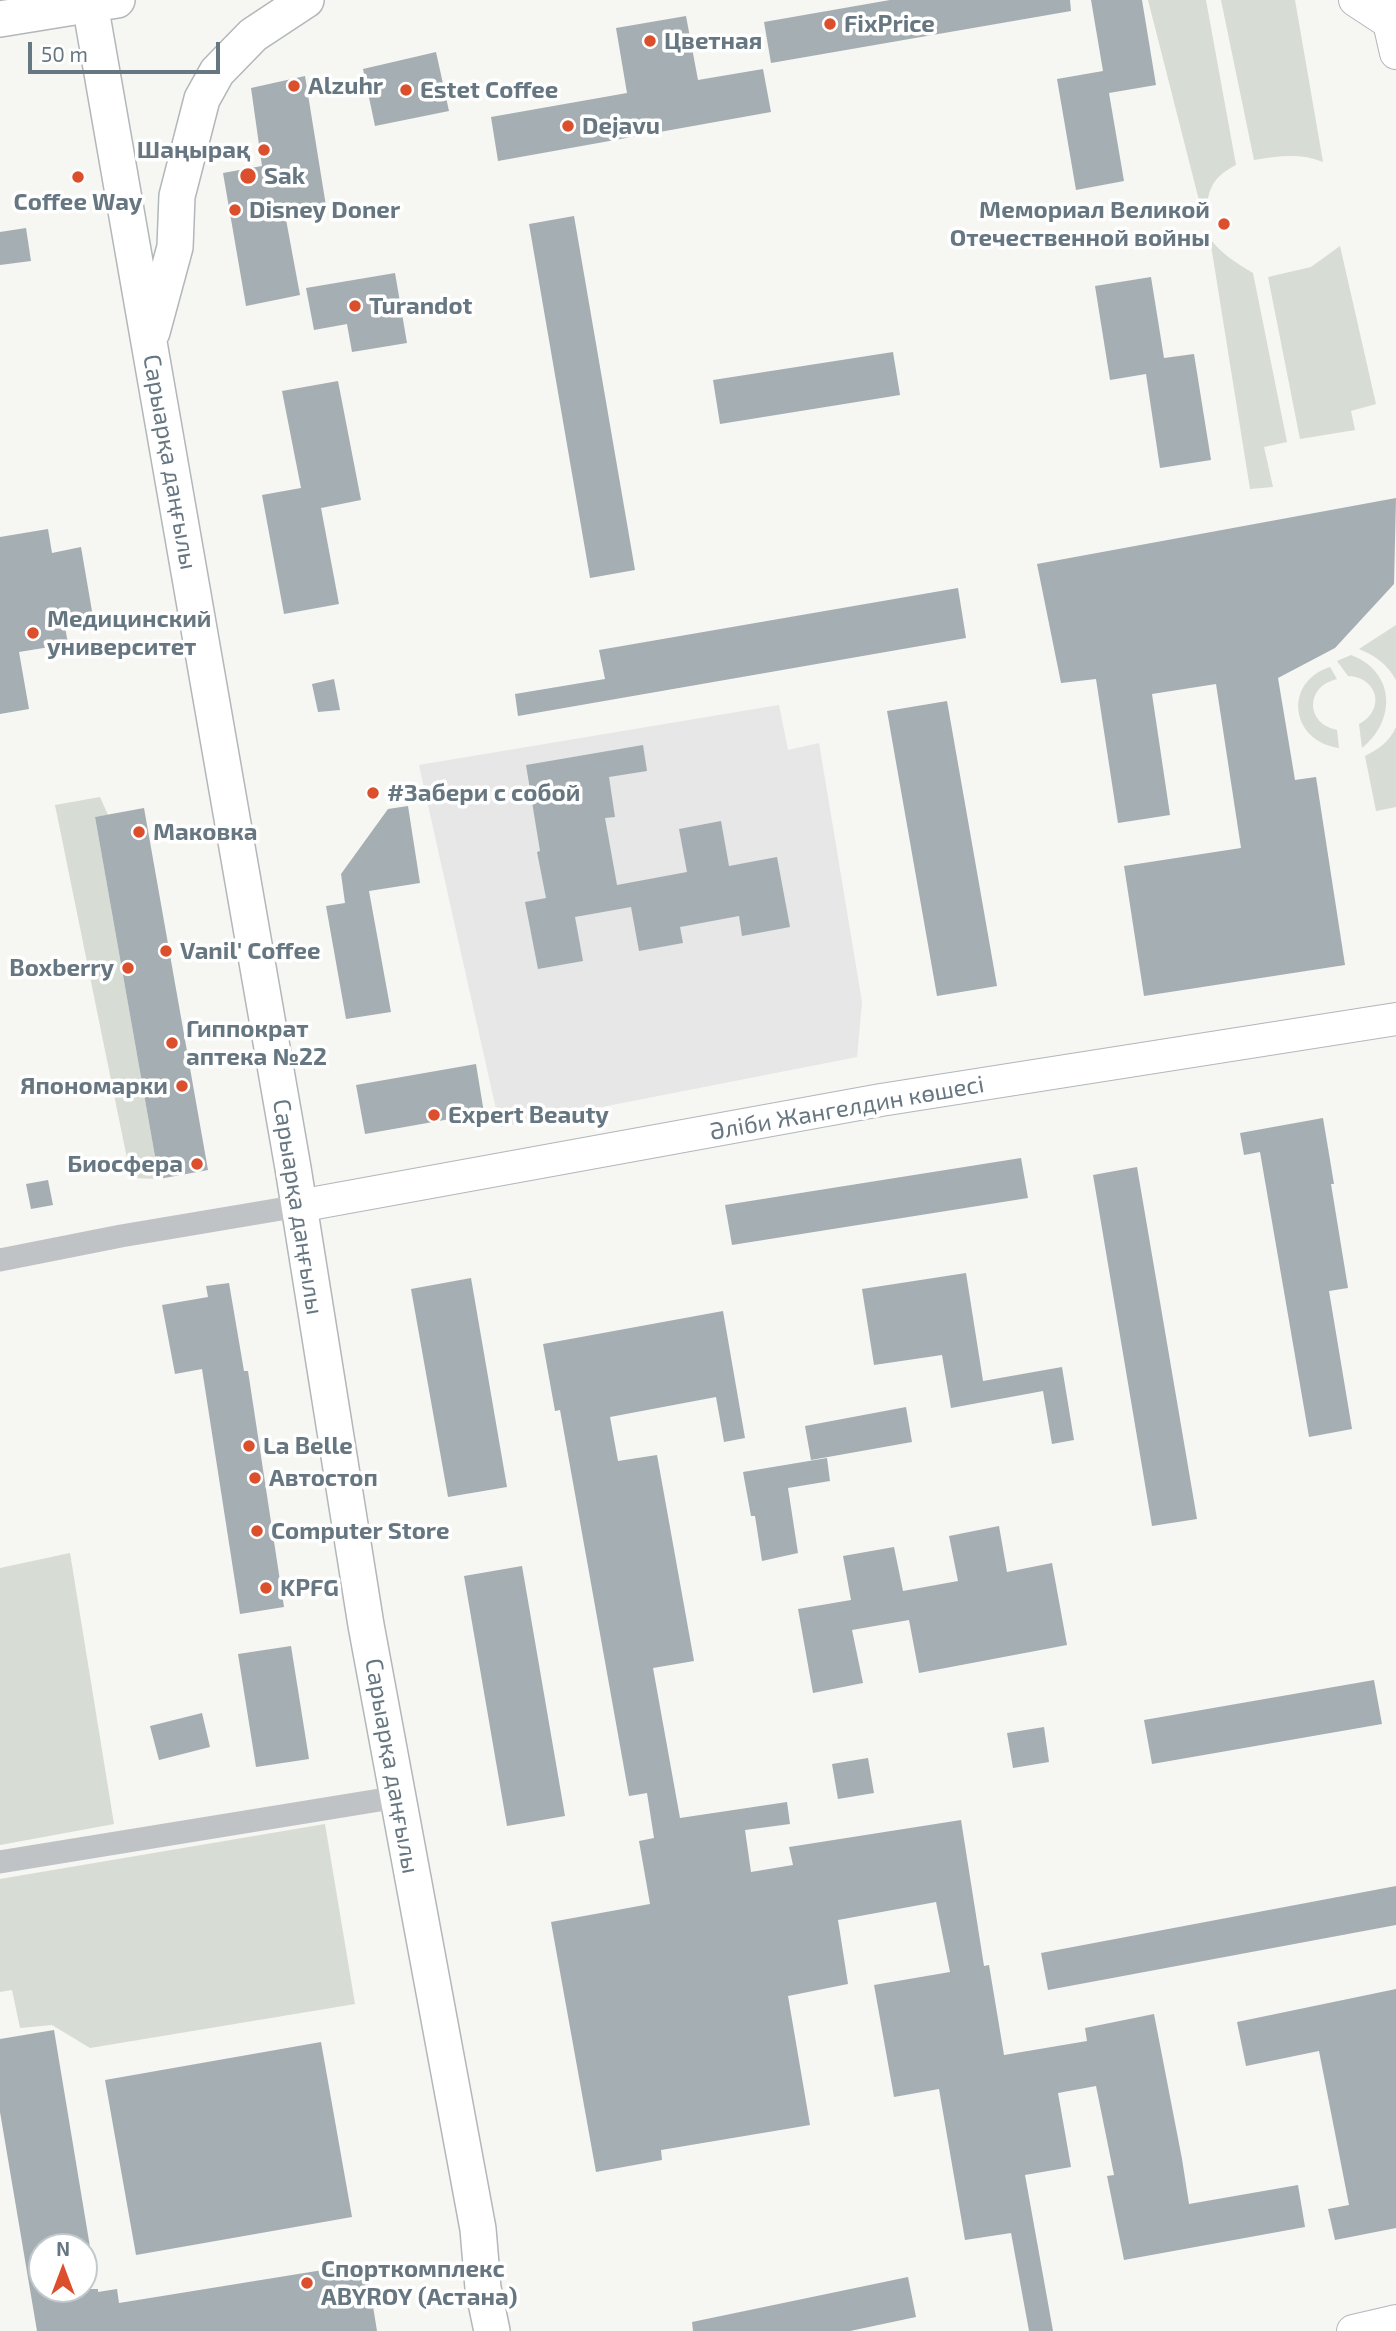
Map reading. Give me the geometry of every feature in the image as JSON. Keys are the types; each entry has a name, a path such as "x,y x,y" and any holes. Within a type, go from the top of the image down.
{"main road":[{"path":"149,343 175,247 177,196 202,99 217,72 253,35 306,0"},
{"path":"0,19 99,1"},
{"name":"Сарыарқа даңғылы","path":"99,1 149,343 299,1206 353,1548 478,2229 483,2288 492,2331"},
{"path":"472,2331 483,2288"}],"street":[{"path":"1355,0 1386,10 1396,53"},
{"name":"Әліби Жангелдин көшесі","path":"299,1206 881,1100 1392,1019"},
{"path":"0,1260 121,1236 299,1206"},
{"path":"0,1862 398,1797"},
{"path":"1353,2331 1396,2322"}],"shaded area":[{"path":"1148,0 1206,0 1236,165 1215,181 1207,201 1204,220"},
{"path":"1221,0 1295,0 1323,162 1298,156 1254,160"},
{"path":"1210,239 1230,258 1253,273 1287,442 1264,447 1273,487 1250,489"},
{"path":"1340,246 1376,404 1351,411 1355,430 1300,439 1268,277 1311,267"},
{"path":"1396,625 1396,680 1380,661 1359,649"},
{"path":"1351,655 1366,663 1376,673 1386,698 1381,724 1362,748 1359,724 1373,711 1375,695 1366,682 1348,676 1337,661"},
{"path":"1330,667 1337,679 1319,689 1313,705 1319,720 1337,730 1339,748 1310,735 1298,711 1299,697 1305,685 1315,674"},
{"path":"779,705 788,750 819,743 862,1002 857,1057 500,1127 419,765"},
{"path":"1396,727 1396,807 1376,811 1365,756 1384,744"},
{"path":"100,797 108,815 95,817 159,1179 131,1178 55,805"},
{"path":"70,1553 114,1824 0,1845 0,1568"},
{"path":"325,1824 355,2004 90,2048 52,2025 20,2028 12,1990 0,1992 0,1879"}],"building":[{"path":"890,0 1070,0 1071,11 771,63 764,22"},
{"path":"1091,0 1142,0 1156,85 1109,93 1124,181 1076,190 1057,79 1103,71"},
{"path":"686,16 698,80 763,69 771,112 498,161 491,117 627,93 616,28"},
{"name":"Estet Coffee","path":"436,52 449,111 375,126 363,69"},
{"path":"305,76 326,206 285,214 300,295 246,306 223,173 262,166 251,88"},
{"path":"574,216 635,570 590,578 529,224"},
{"path":"26,228 31,261 0,265 0,232"},
{"name":"Turandot","path":"395,273 407,343 352,352 347,324 314,330 306,288"},
{"path":"1151,277 1164,358 1194,354 1211,460 1160,468 1146,374 1110,380 1095,286"},
{"path":"893,352 900,395 720,424 713,380"},
{"path":"338,381 361,500 321,508 339,604 284,614 262,495 301,488 282,391"},
{"path":"1396,498 1394,584 1335,648 1278,678 1295,780 1316,777 1345,965 1144,996 1124,866 1241,848 1216,684 1152,694 1170,815 1118,823 1096,679 1061,683 1037,564"},
{"name":"Медицинский университет","path":"48,529 52,553 81,547 93,617 64,621 68,644 19,652 29,709 0,714 0,537"},
{"path":"958,588 966,638 518,716 515,694 605,679 599,650"},
{"path":"334,679 340,710 318,712 312,684"},
{"path":"947,701 997,986 937,996 887,711"},
{"path":"643,745 647,771 609,777 615,817 605,818 617,885 687,872 679,829 721,821 729,866 777,857 790,927 742,936 739,916 680,927 683,943 639,951 631,907 575,917 583,961 538,969 525,902 546,898 526,765"},
{"path":"408,806 420,883 369,891 391,1012 346,1019 326,906 345,903 341,874 388,809"},
{"path":"144,808 208,1170 159,1179 95,817"},
{"path":"476,1064 484,1113 365,1134 356,1085"},
{"path":"1323,1118 1348,1288 1329,1291 1352,1429 1309,1437 1260,1152 1244,1155 1240,1133"},
{"path":"1021,1158 1028,1198 732,1245 725,1205"},
{"path":"1137,1167 1197,1519 1152,1526 1093,1175"},
{"path":"48,1180 53,1205 31,1209 26,1184"},
{"path":"966,1273 983,1381 1062,1367 1074,1440 1052,1444 1043,1391 951,1408 942,1355 874,1365 862,1289"},
{"path":"471,1278 507,1487 448,1497 411,1289"},
{"path":"229,1283 244,1371 248,1371 284,1607 240,1614 202,1369 175,1374 162,1305 208,1297 206,1286"},
{"path":"723,1311 745,1438 724,1442 716,1397 610,1417 618,1461 657,1455 694,1661 653,1668 680,1818 787,1802 790,1824 745,1830 751,1872 793,1865 789,1847 961,1820 984,1966 989,1965 1004,2055 1087,2041 1085,2028 1154,2014 1189,2204 1298,2185 1305,2227 1124,2260 1107,2176 1114,2175 1096,2086 1058,2093 1071,2167 1025,2175 1053,2331 1029,2331 1011,2233 965,2240 939,2089 894,2097 874,1985 950,1972 936,1902 838,1920 848,1984 788,1996 810,2125 661,2150 662,2160 596,2172 551,1922 650,1904 639,1841 654,1838 647,1793 629,1796 560,1410 555,1411 543,1344"},
{"path":"906,1407 912,1442 811,1460 805,1426"},
{"path":"827,1458 830,1481 788,1488 798,1553 762,1561 755,1516 751,1516 743,1472"},
{"path":"999,1526 1007,1572 1052,1563 1067,1645 919,1673 909,1620 852,1630 863,1683 813,1693 798,1609 851,1600 843,1556 894,1547 903,1591 958,1581 949,1536"},
{"path":"522,1566 565,1816 507,1826 464,1576"},
{"path":"291,1646 309,1759 256,1767 238,1654"},
{"path":"1374,1680 1382,1724 1152,1764 1144,1720"},
{"path":"202,1713 210,1747 159,1760 150,1726"},
{"path":"1044,1727 1049,1762 1013,1768 1007,1733"},
{"path":"868,1758 874,1793 838,1799 832,1764"},
{"path":"1396,1886 1396,1925 1048,1990 1041,1953"},
{"path":"1396,1989 1396,2228 1335,2240 1328,2209 1349,2205 1319,2051 1246,2066 1237,2022"},
{"path":"54,2030 88,2233 28,2233 28,2278 0,2112 0,2039"},
{"path":"321,2042 352,2217 136,2255 105,2080"},
{"path":"366,2263 377,2331 37,2331 32,2303 98,2303 98,2292 117,2289 119,2303"},
{"path":"908,2277 916,2317 850,2331 693,2331 692,2322"}],"place":[{"name":"FixPrice","path":"830,24"},
{"name":"Цветная","path":"650,41"},
{"name":"Alzuhr","path":"294,86"},
{"name":"Estet Coffee","path":"406,90"},
{"name":"Dejavu","path":"568,126"},
{"name":"Шаңырақ","path":"264,150"},
{"name":"Sak","path":"248,176"},
{"name":"Coffee Way","path":"78,177"},
{"name":"Disney Doner","path":"235,210"},
{"name":"Мемориал Великой Отечественной войны","path":"1224,224"},
{"name":"Turandot","path":"355,306"},
{"name":"Медицинский университет","path":"33,633"},
{"name":"#Забери с собой","path":"373,793"},
{"name":"Маковка","path":"139,832"},
{"name":"Vanil' Coffee","path":"166,951"},
{"name":"Boxberry","path":"128,968"},
{"name":"Гиппократ аптека №22","path":"172,1043"},
{"name":"Япономарки","path":"182,1086"},
{"name":"Expert Beauty","path":"434,1115"},
{"name":"Биосфера","path":"197,1164"},
{"name":"La Belle","path":"249,1446"},
{"name":"Автостоп","path":"255,1478"},
{"name":"Computer Store","path":"257,1531"},
{"name":"KPFG","path":"266,1588"},
{"name":"Спорткомплекс ABYROY (Астана)","path":"307,2283"}]}
